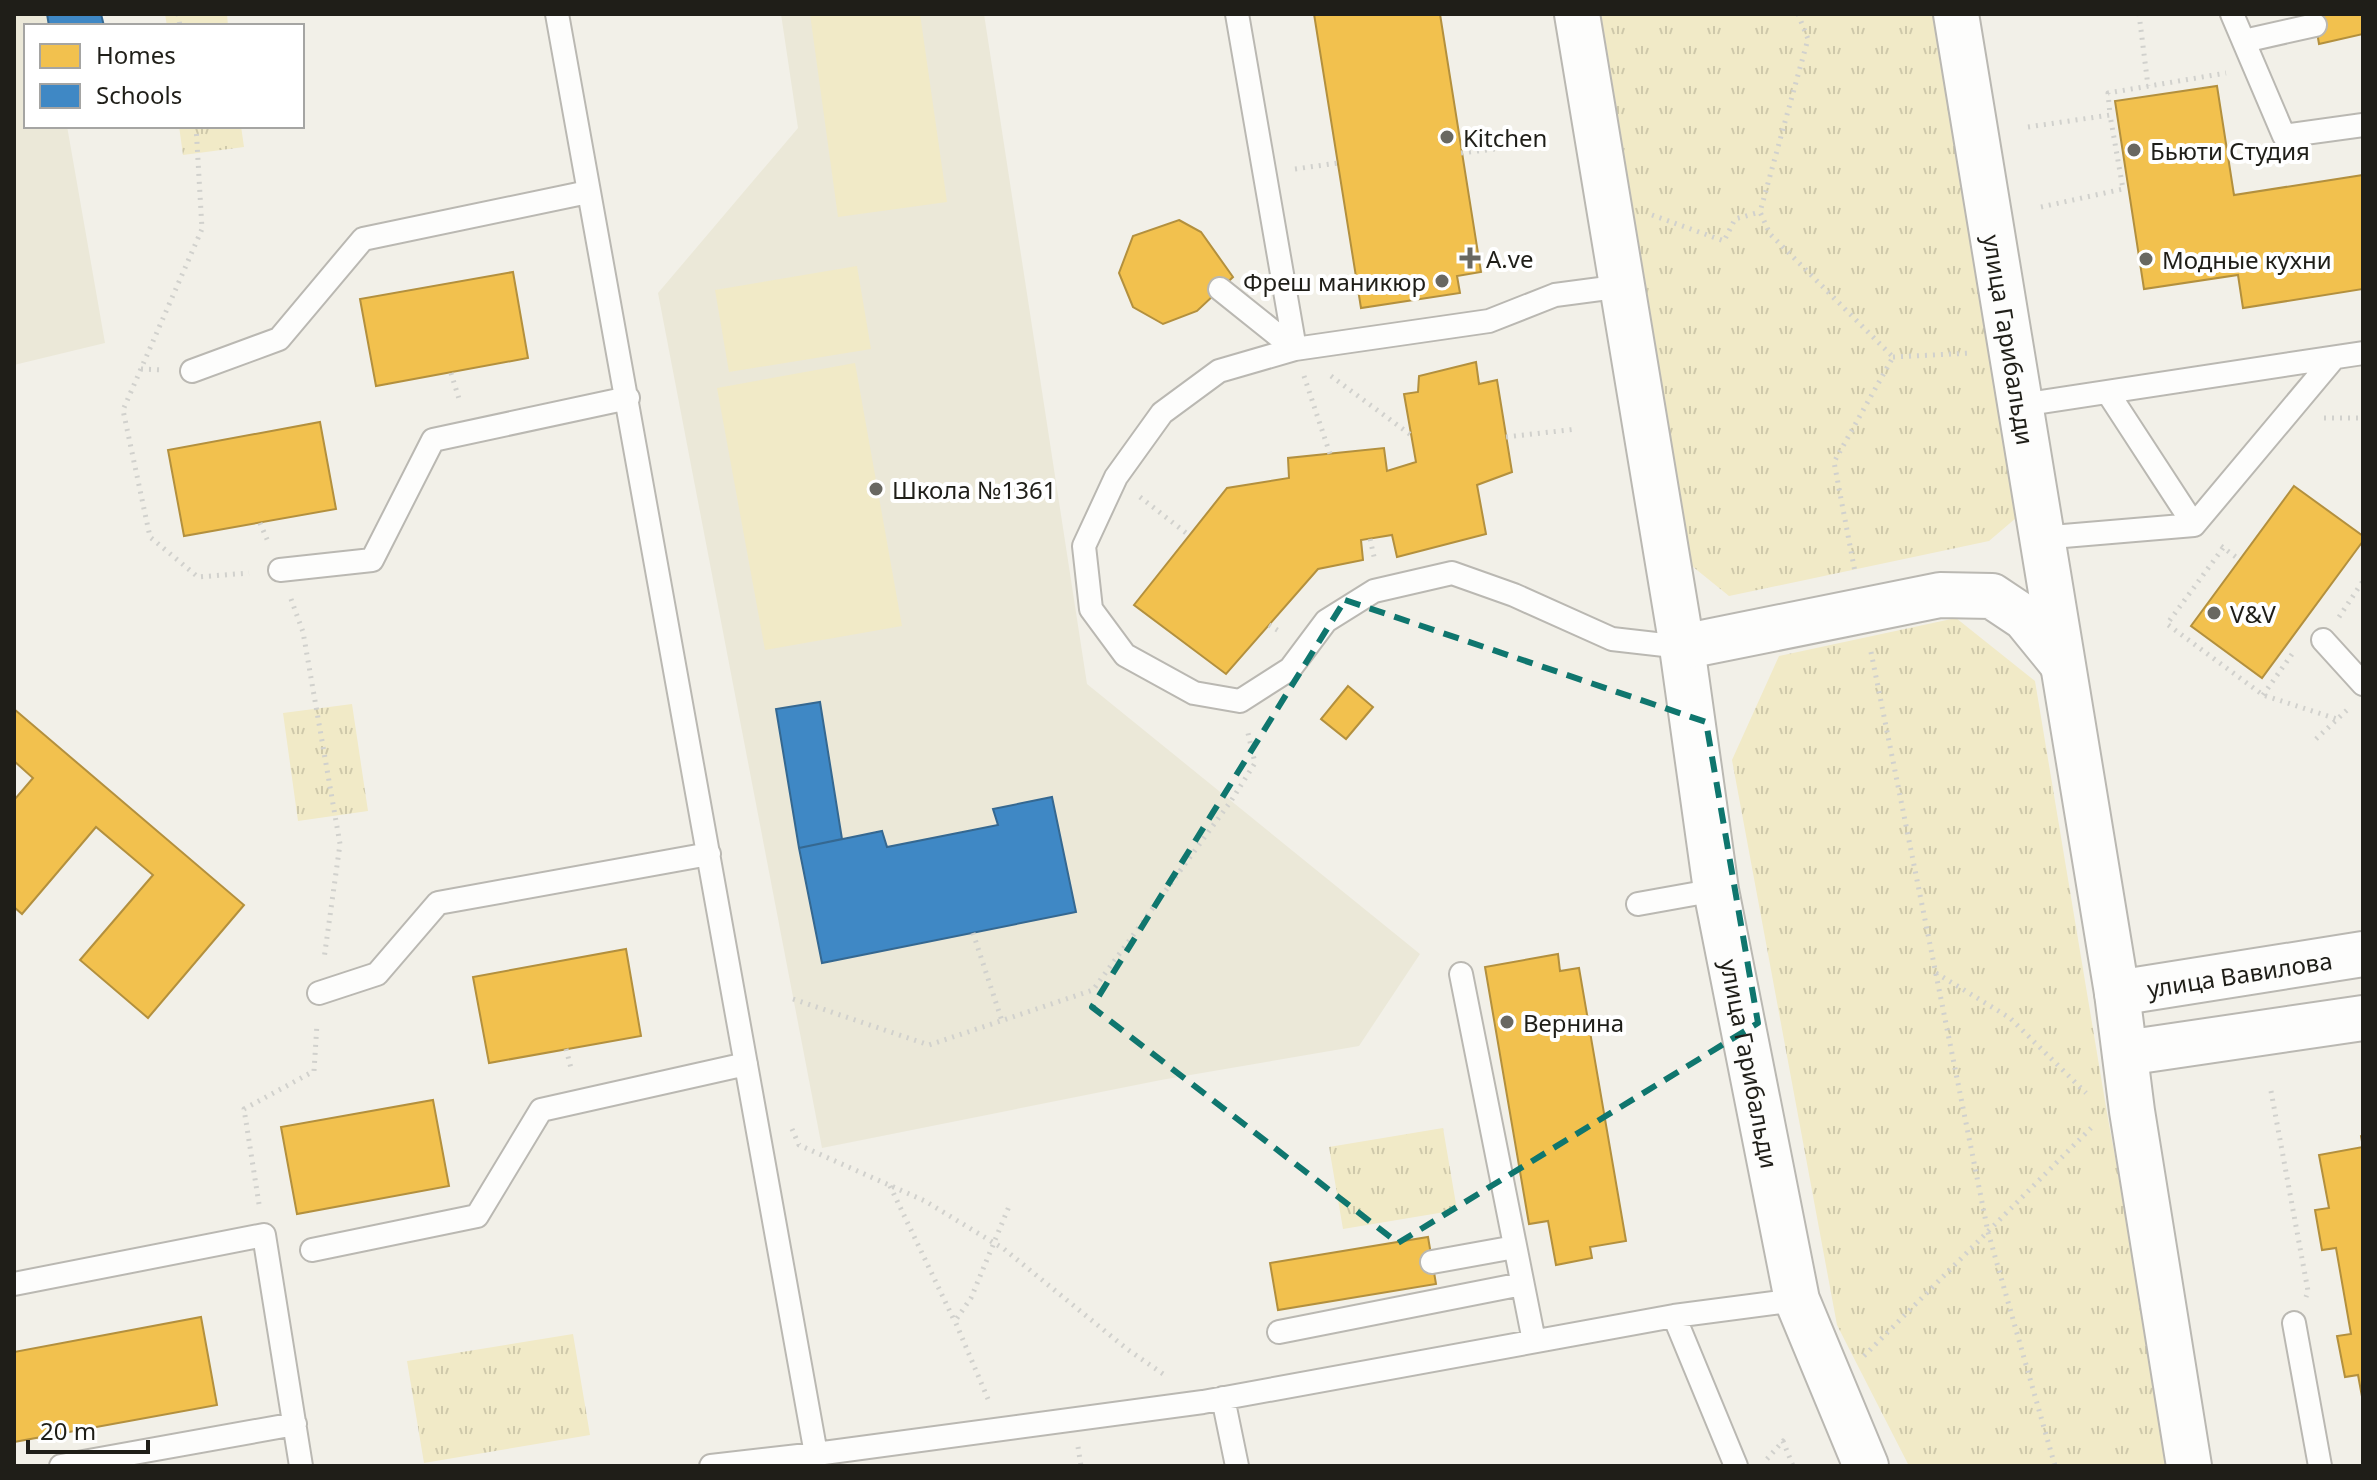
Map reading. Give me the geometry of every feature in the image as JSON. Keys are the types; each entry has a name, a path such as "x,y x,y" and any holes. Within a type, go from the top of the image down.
{"street":[{"name":"улица Гарибальди","path":"1577,14 1682,647 1716,890 1797,1300 1866,1466"},
{"name":"улица Гарибальди","path":"1960,15 2040,538 2117,993 2132,1111 2189,1466"},
{"path":"1682,647 1940,595 1992,596 2025,618 2063,664"},
{"name":"улица Вавилова","path":"2117,993 2363,954"},
{"path":"2125,1053 2363,1018"}],"lane":[{"path":"557,14 816,1454"},
{"path":"1237,14 1295,349"},
{"path":"2232,14 2284,136 2363,125"},
{"path":"2244,41 2315,25"},
{"path":"192,371 279,339 363,239 588,192"},
{"path":"1623,286 1555,295 1489,321 1295,349 1219,371 1162,413 1116,477 1084,546 1091,609 1125,655 1194,693 1240,701 1290,669 1326,621 1374,591 1452,573 1514,595 1612,639 1682,647"},
{"path":"1220,289 1295,349"},
{"path":"2021,405 2363,353"},
{"path":"2040,538 2194,525 2334,358"},
{"path":"2108,393 2194,525"},
{"path":"280,570 372,560 433,440 628,398"},
{"path":"2323,640 2359,693"},
{"path":"319,993 377,974 438,903 709,854"},
{"path":"1638,904 1716,890"},
{"path":"1461,974 1534,1341"},
{"path":"312,1250 477,1216 541,1110 746,1064"},
{"path":"14,1284 264,1235 301,1466"},
{"path":"1432,1262 1515,1247"},
{"path":"1279,1332 1522,1284"},
{"path":"711,1466 1213,1400 1674,1316 1797,1300"},
{"path":"1674,1316 1736,1466"},
{"path":"2294,1323 2320,1466"},
{"path":"1213,1400 1237,1466"},
{"path":"61,1466 295,1424"}],"path":[{"path":"1798,14 1808,39 1760,212 1770,234 1893,357 1978,352"},
{"path":"2139,14 2148,86"},
{"path":"2041,207 2123,189 2108,93 2255,69"},
{"path":"2028,127 2110,115"},
{"path":"196,128 202,229 123,410 150,537 198,577 280,570 303,632 340,844 319,993 314,1071 244,1109 264,1235"},
{"path":"1461,153 1529,145"},
{"path":"1264,173 1338,163"},
{"path":"1649,213 1724,241 1735,219 1760,212"},
{"path":"1295,349 1411,435"},
{"path":"1295,349 1330,454"},
{"path":"1858,585 1834,462 1893,357"},
{"path":"1506,437 1577,429"},
{"path":"1116,477 1190,536"},
{"path":"2240,560 2223,548 2167,624 2263,695 2337,719"},
{"path":"2323,640 2363,581"},
{"path":"2263,695 2300,643"},
{"path":"1871,648 1988,1232 2055,1466"},
{"path":"2316,739 2359,693"},
{"path":"793,999 929,1045 1093,990 1231,801 1255,763 1240,701"},
{"path":"973,933 1002,1021"},
{"path":"1936,973 2010,1018 2096,1102"},
{"path":"2271,1091 2308,1291 2294,1323"},
{"path":"787,1118 799,1145 925,1201 994,1243 1127,1349 1213,1400"},
{"path":"1855,1365 2096,1123"},
{"path":"890,1186 955,1321 1000,1429"},
{"path":"955,1321 971,1298 1010,1204"},
{"path":"1761,1466 1783,1441 1793,1466"}],"highlighted area":[{"path":"1345,600 1706,722 1758,1023 1398,1243 1092,1007"}],"shaded area":[{"path":"14,14 47,14 49,24 24,24 24,128 67,128 105,343 14,365"},
{"name":"Школа №1361","path":"781,14 984,14 1087,684 1420,954 1359,1046 1161,1080 822,1148 658,293 798,128"}],"green space":[{"path":"165,14 227,14 228,24 167,24"},
{"path":"810,14 920,14 947,202 838,217"},
{"path":"1601,14 1934,14 2016,518 1989,541 1729,596 1692,566"},
{"path":"179,128 241,128 244,147 183,155"},
{"path":"857,266 871,349 729,372 715,290"},
{"path":"855,363 902,626 765,650 717,388"},
{"path":"1956,618 2035,681 2107,1113 2172,1466 1909,1466 1837,1325 1732,760 1779,656"},
{"path":"352,704 368,811 298,821 283,713"},
{"path":"1443,1128 1457,1210 1343,1229 1329,1147"},
{"path":"573,1334 590,1435 424,1463 407,1361"}],"building: Homes":[{"path":"1314,14 1440,14 1481,272 1457,276 1460,293 1361,308"},
{"path":"2314,14 2363,14 2363,34 2319,44"},
{"path":"2217,86 2234,195 2363,175 2363,289 2243,308 2238,275 2144,289 2115,101"},
{"path":"1179,220 1201,232 1233,277 1197,311 1163,324 1133,307 1119,273 1133,236"},
{"path":"513,272 528,358 376,386 360,299"},
{"path":"1476,362 1479,384 1497,380 1512,472 1477,485 1486,534 1397,557 1392,535 1361,540 1363,560 1318,569 1226,674 1134,605 1227,488 1289,478 1288,458 1384,448 1387,471 1416,462 1404,394 1418,392 1419,376"},
{"path":"320,422 336,509 184,536 168,450"},
{"path":"2294,486 2363,536 2363,541 2262,678 2191,626"},
{"path":"1348,686 1373,707 1346,739 1321,719"},
{"path":"14,709 244,905 148,1018 80,960 153,875 96,827 22,914 14,907 14,800 33,778 14,761"},
{"path":"626,949 641,1036 489,1063 473,977"},
{"path":"1558,954 1560,971 1579,968 1626,1241 1590,1247 1592,1258 1556,1265 1548,1221 1529,1224 1485,967"},
{"path":"433,1100 449,1186 297,1214 281,1127"},
{"path":"2363,1147 2363,1402 2358,1375 2345,1377 2337,1336 2351,1334 2336,1248 2322,1250 2315,1210 2329,1208 2319,1155"},
{"path":"1428,1237 1436,1284 1278,1310 1270,1263"},
{"path":"201,1317 217,1405 14,1442 14,1352"}],"building: Schools":[{"path":"47,14 101,14 104,24 49,24"},
{"path":"820,702 842,839 799,848 776,709"},
{"path":"1052,797 1076,912 822,963 799,848 882,831 887,847 998,825 993,809"}],"place":[{"name":"Kitchen","path":"1447,137"},
{"name":"Бьюти Студия","path":"2134,150"},
{"name":"A.ve","path":"1470,258"},
{"name":"Модные кухни","path":"2146,259"},
{"name":"Фреш маникюр","path":"1442,281"},
{"name":"Школа №1361","path":"876,489"},
{"name":"V&V","path":"2214,613"},
{"name":"Вернина","path":"1507,1022"}]}
